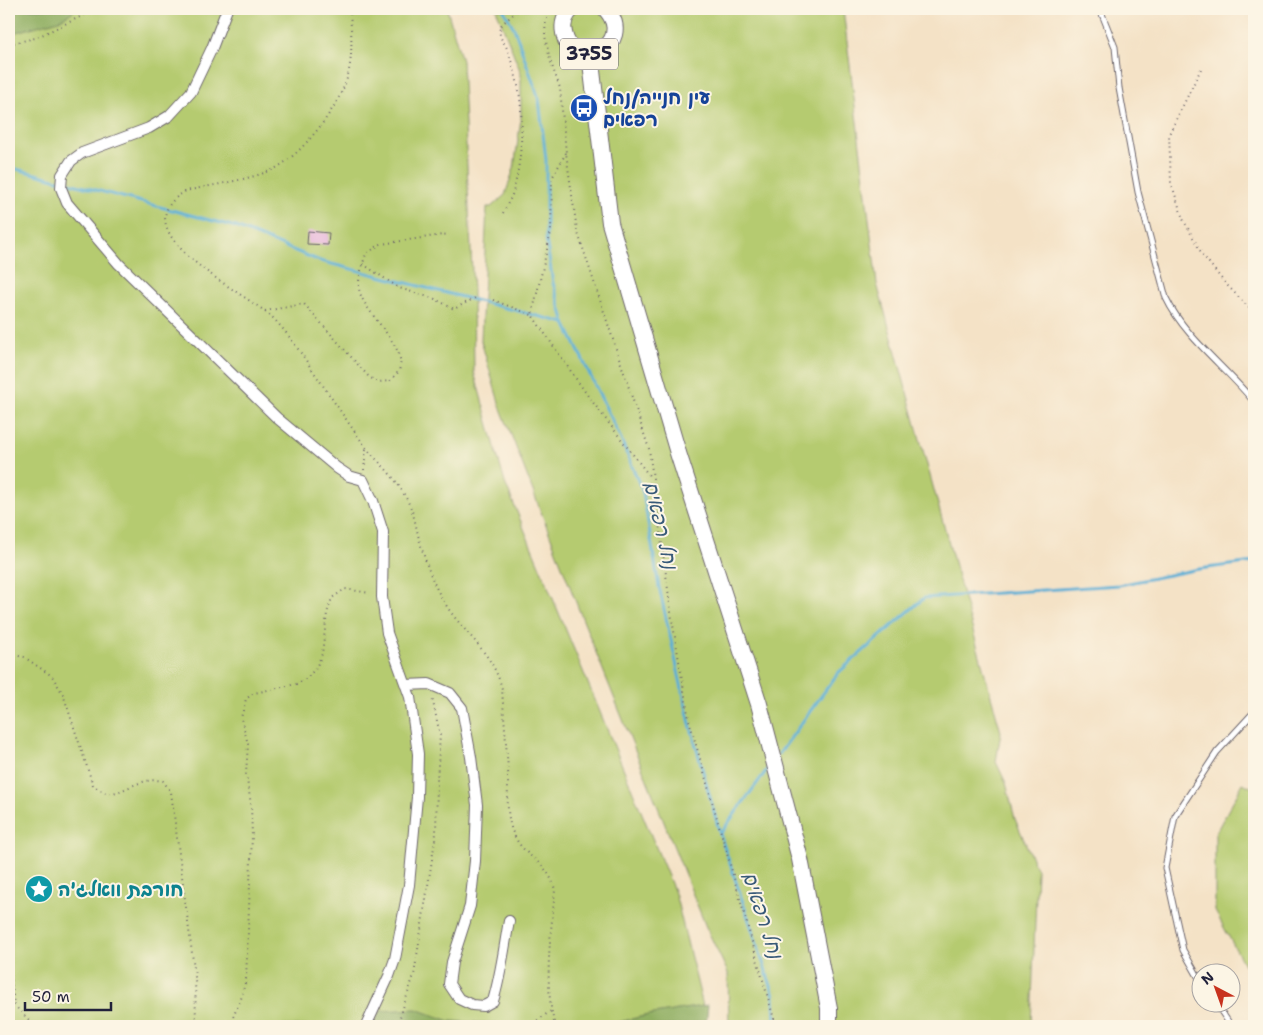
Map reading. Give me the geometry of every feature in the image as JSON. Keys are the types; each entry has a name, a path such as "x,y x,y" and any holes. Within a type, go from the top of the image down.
{"main road":[{"name":"3755","path":"572,9 563,23 565,38 575,50 590,54 604,49 613,37 614,22 609,10"},
{"name":"3755","path":"590,54 610,223 678,453 759,704 800,859 829,1008 829,1026"}],"street":[{"path":"227,9 212,48 191,92 169,116 149,128 82,152 71,161 62,176 61,188 67,203 119,264 270,412 332,464 349,476 362,480 373,501 383,532 382,597 387,633 410,697 418,754 417,797 408,885 395,959 366,1026"},
{"path":"406,685 429,684 450,693 462,708 477,805 475,861 470,906 452,962 449,984 459,999 472,1005 484,1006 493,1001 498,984 509,921"}],"lane":[{"path":"1100,9 1114,47 1119,88 1138,192 1166,298 1186,328 1254,402"},
{"path":"1190,962 1183,950 1165,868 1175,816 1217,752 1254,712"},
{"path":"1221,1012 1231,1026"}],"path":[{"path":"9,44 35,38 97,9"},
{"path":"350,9 349,71 336,106 316,133 287,161 272,170 186,191 174,198 169,204 165,216 170,235 180,249 201,268 251,300 292,340 366,448 391,474 410,506 429,572 446,606 489,657 499,676 502,689 508,770 509,818 514,836 526,852 544,867 552,878 555,890 549,972 551,1011 555,1026"},
{"path":"503,213 513,194 519,165 521,129 516,76 507,48 501,42 499,34 500,26 519,9"},
{"path":"546,13 546,36 550,60 560,88 566,153 577,230 649,449 672,619 689,720 776,1026"},
{"path":"1201,69 1169,134 1171,182 1183,219 1202,254 1224,282 1254,313"},
{"path":"532,315 551,232 552,178 566,153"},
{"path":"265,312 304,304 369,377 378,382 390,381 398,372 400,364 398,351 363,300 359,287 366,254 381,244 449,234"},
{"path":"363,264 399,288 435,299 454,309 475,298"},
{"path":"493,300 532,315 588,396 653,480"},
{"path":"362,480 366,448"},
{"path":"229,1026 241,999 246,979 252,836 251,804 246,774 248,744 241,718 246,700 254,693 296,684 307,678 316,668 322,654 327,613 332,598 345,589 364,591 382,597"},
{"path":"9,654 24,657 52,676 63,694 92,785 104,792 110,793 143,781 156,780 163,781 170,792 195,976 196,1026"},
{"path":"397,1026 414,975 436,834 440,735 429,684"},
{"path":"9,955 14,1004 35,1026"},
{"path":"529,1026 551,1011"}],"green space":[{"path":"9,9 447,9 462,61 473,292 474,372 505,483 675,893 704,1010 673,1026 9,1026"},
{"path":"9,9 77,9 59,20 9,34"},
{"path":"496,9 843,9 877,284 1001,732 996,762 1006,783 1015,819 1037,870 1031,1026 729,1026 728,973 706,927 579,610 500,406 481,341 487,207 491,207 505,195 514,168 521,119 521,73"},
{"path":"1243,783 1254,789 1254,983 1215,911 1215,834"},
{"path":"708,1005 706,1026 603,1026 648,1015"},
{"path":"416,1009 450,1021 519,1026 373,1026 380,1011"}],"building":[{"path":"308,231 329,233 328,245 307,244"}],"waterway":[{"name":"נחל רפאים","path":"503,9 514,28 539,99 546,160 546,239 553,283 565,323 620,437 643,493 659,587 689,720 720,834 774,995 775,1026"},
{"path":"9,167 236,227 320,261 565,323"},
{"path":"779,754 838,673 924,598 1119,585 1199,569 1254,562"},
{"path":"720,834 769,767"}],"place":[{"name":"עין חנייה/נחל רפאים","path":"584,108"},
{"name":"חורבת וואלג'ה","path":"39,889"}]}
